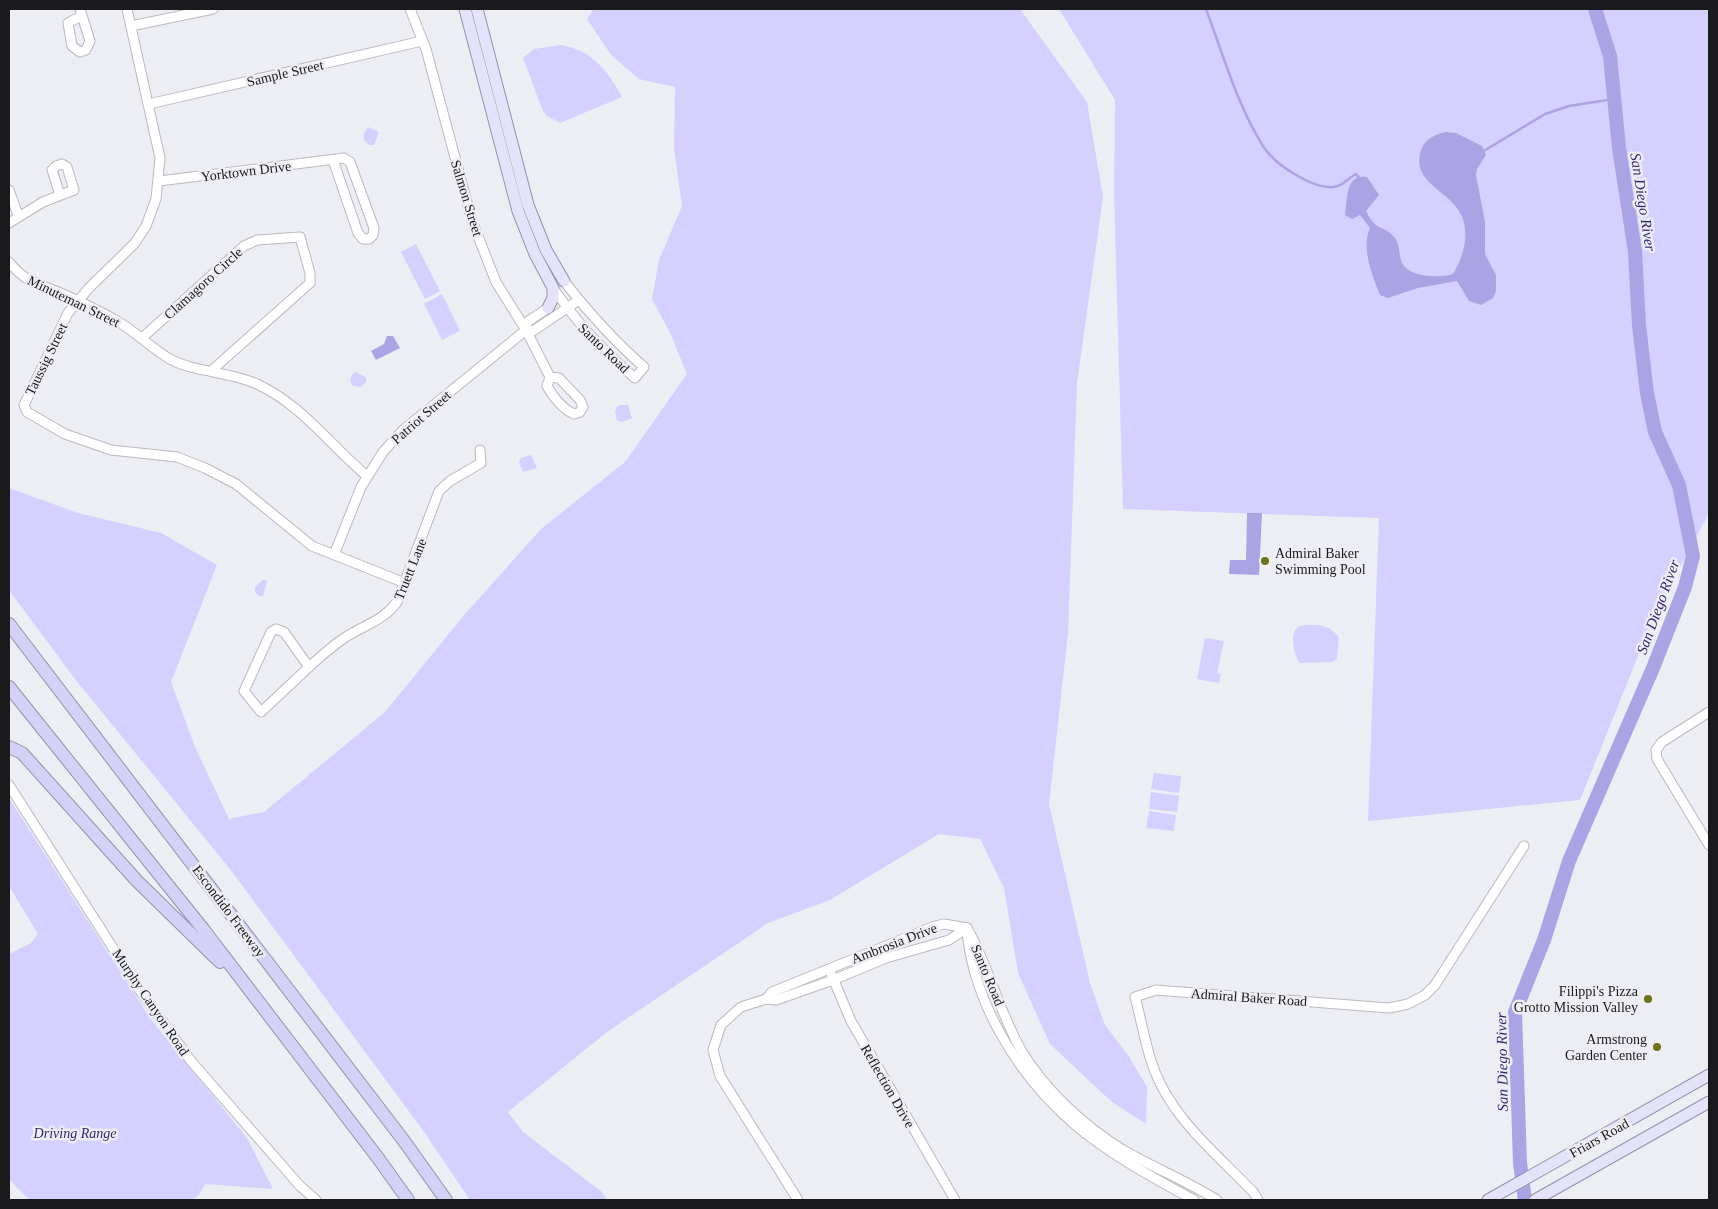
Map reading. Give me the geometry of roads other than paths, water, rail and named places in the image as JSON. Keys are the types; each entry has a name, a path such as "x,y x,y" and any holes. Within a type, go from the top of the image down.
{"highway":[{"name":"Escondido Freeway","path":"9,624 369,1095 446,1200"},
{"path":"9,687 251,992 408,1200"},
{"path":"9,747 22,753 136,881 251,992"}],"main road":[{"name":"Santo Road","path":"465,9 518,211 535,254 553,288"},
{"name":"Santo Road","path":"477,9 528,205 546,250 564,281"},
{"path":"548,308 553,298 553,288"},
{"name":"Friars Road","path":"1488,1200 1622,1126 1709,1075"},
{"name":"Friars Road","path":"1535,1200 1709,1102"}],"street":[{"name":"Taussig Street","path":"127,9 160,158 159,181 153,208 140,234 128,250 89,288 68,312 24,405 28,412 64,434 111,450 176,457 206,468 236,484 312,546 406,583"},
{"path":"131,26 213,9"},
{"name":"Salmon Street","path":"410,9 426,49 472,221 496,282 526,330 550,377"},
{"name":"Sample Street","path":"149,104 422,41"},
{"name":"Yorktown Drive","path":"159,181 344,158 350,162 374,228 373,235 369,239 363,239 358,233 333,160"},
{"path":"9,190 18,216"},
{"path":"9,223 18,216 60,194"},
{"name":"Clamagoro Circle","path":"142,338 244,246 257,240 300,237 310,273 310,283 211,371"},
{"name":"Minuteman Street","path":"9,262 29,282 63,294 115,320 170,360 256,384 286,401 319,428 345,458 367,476"},
{"name":"Santo Road","path":"553,288 567,308 597,343 635,378 644,367 608,335 564,281"},
{"name":"Patriot Street","path":"526,330 533,331 579,300"},
{"name":"Patriot Street","path":"334,555 367,476 383,452 403,430 526,330 527,322 548,308"},
{"name":"Truett Lane","path":"309,667 284,632 276,629 271,632 244,691 261,712 309,667 327,650 349,635 389,614 398,602 406,583 440,491 450,481 481,463 480,450"},
{"path":"1709,712 1662,742 1656,750 1658,759 1709,845"},
{"name":"Murphy Canyon Road","path":"9,785 141,992 191,1061 300,1186 316,1200"},
{"name":"Admiral Baker Road","path":"1258,1200 1181,1117 1162,1087 1152,1065 1135,996 1156,990 1348,1006 1389,1008 1408,1004 1425,995 1435,984 1524,846"},
{"name":"Ambrosia Drive","path":"766,999 772,992 935,926 944,924 967,928"},
{"name":"Santo Road","path":"967,928 969,951 992,1017 1012,1053 1037,1087 1072,1123 1118,1156 1194,1200"},
{"name":"Santo Road","path":"967,928 979,949 995,994 1021,1050 1049,1086 1081,1120 1123,1150 1217,1200"},
{"name":"Ambrosia Drive","path":"798,1200 720,1076 713,1050 721,1025 740,1007 766,999 776,1000 833,980 886,958 949,940 967,928"},
{"name":"Reflection Drive","path":"829,969 851,1021 954,1200"}],"waterway":[{"path":"1206,9 1238,96 1254,130 1268,153 1294,174 1325,187 1343,184 1356,174 1360,179"},
{"name":"San Diego River","path":"1525,1200 1520,1163 1515,1012 1544,940 1569,861 1653,668 1685,587 1693,556 1679,485 1655,432 1647,393 1639,325 1635,252 1619,148 1610,56 1595,9"},
{"path":"1482,152 1545,114 1569,106 1614,99"}],"place":[{"name":"Admiral Baker Swimming Pool","path":"1265,561"},
{"name":"Filippi's Pizza Grotto Mission Valley","path":"1648,999"},
{"name":"Armstrong Garden Center","path":"1657,1047"}],"park label":[{"name":"Driving Range","path":"75,1133"}]}
